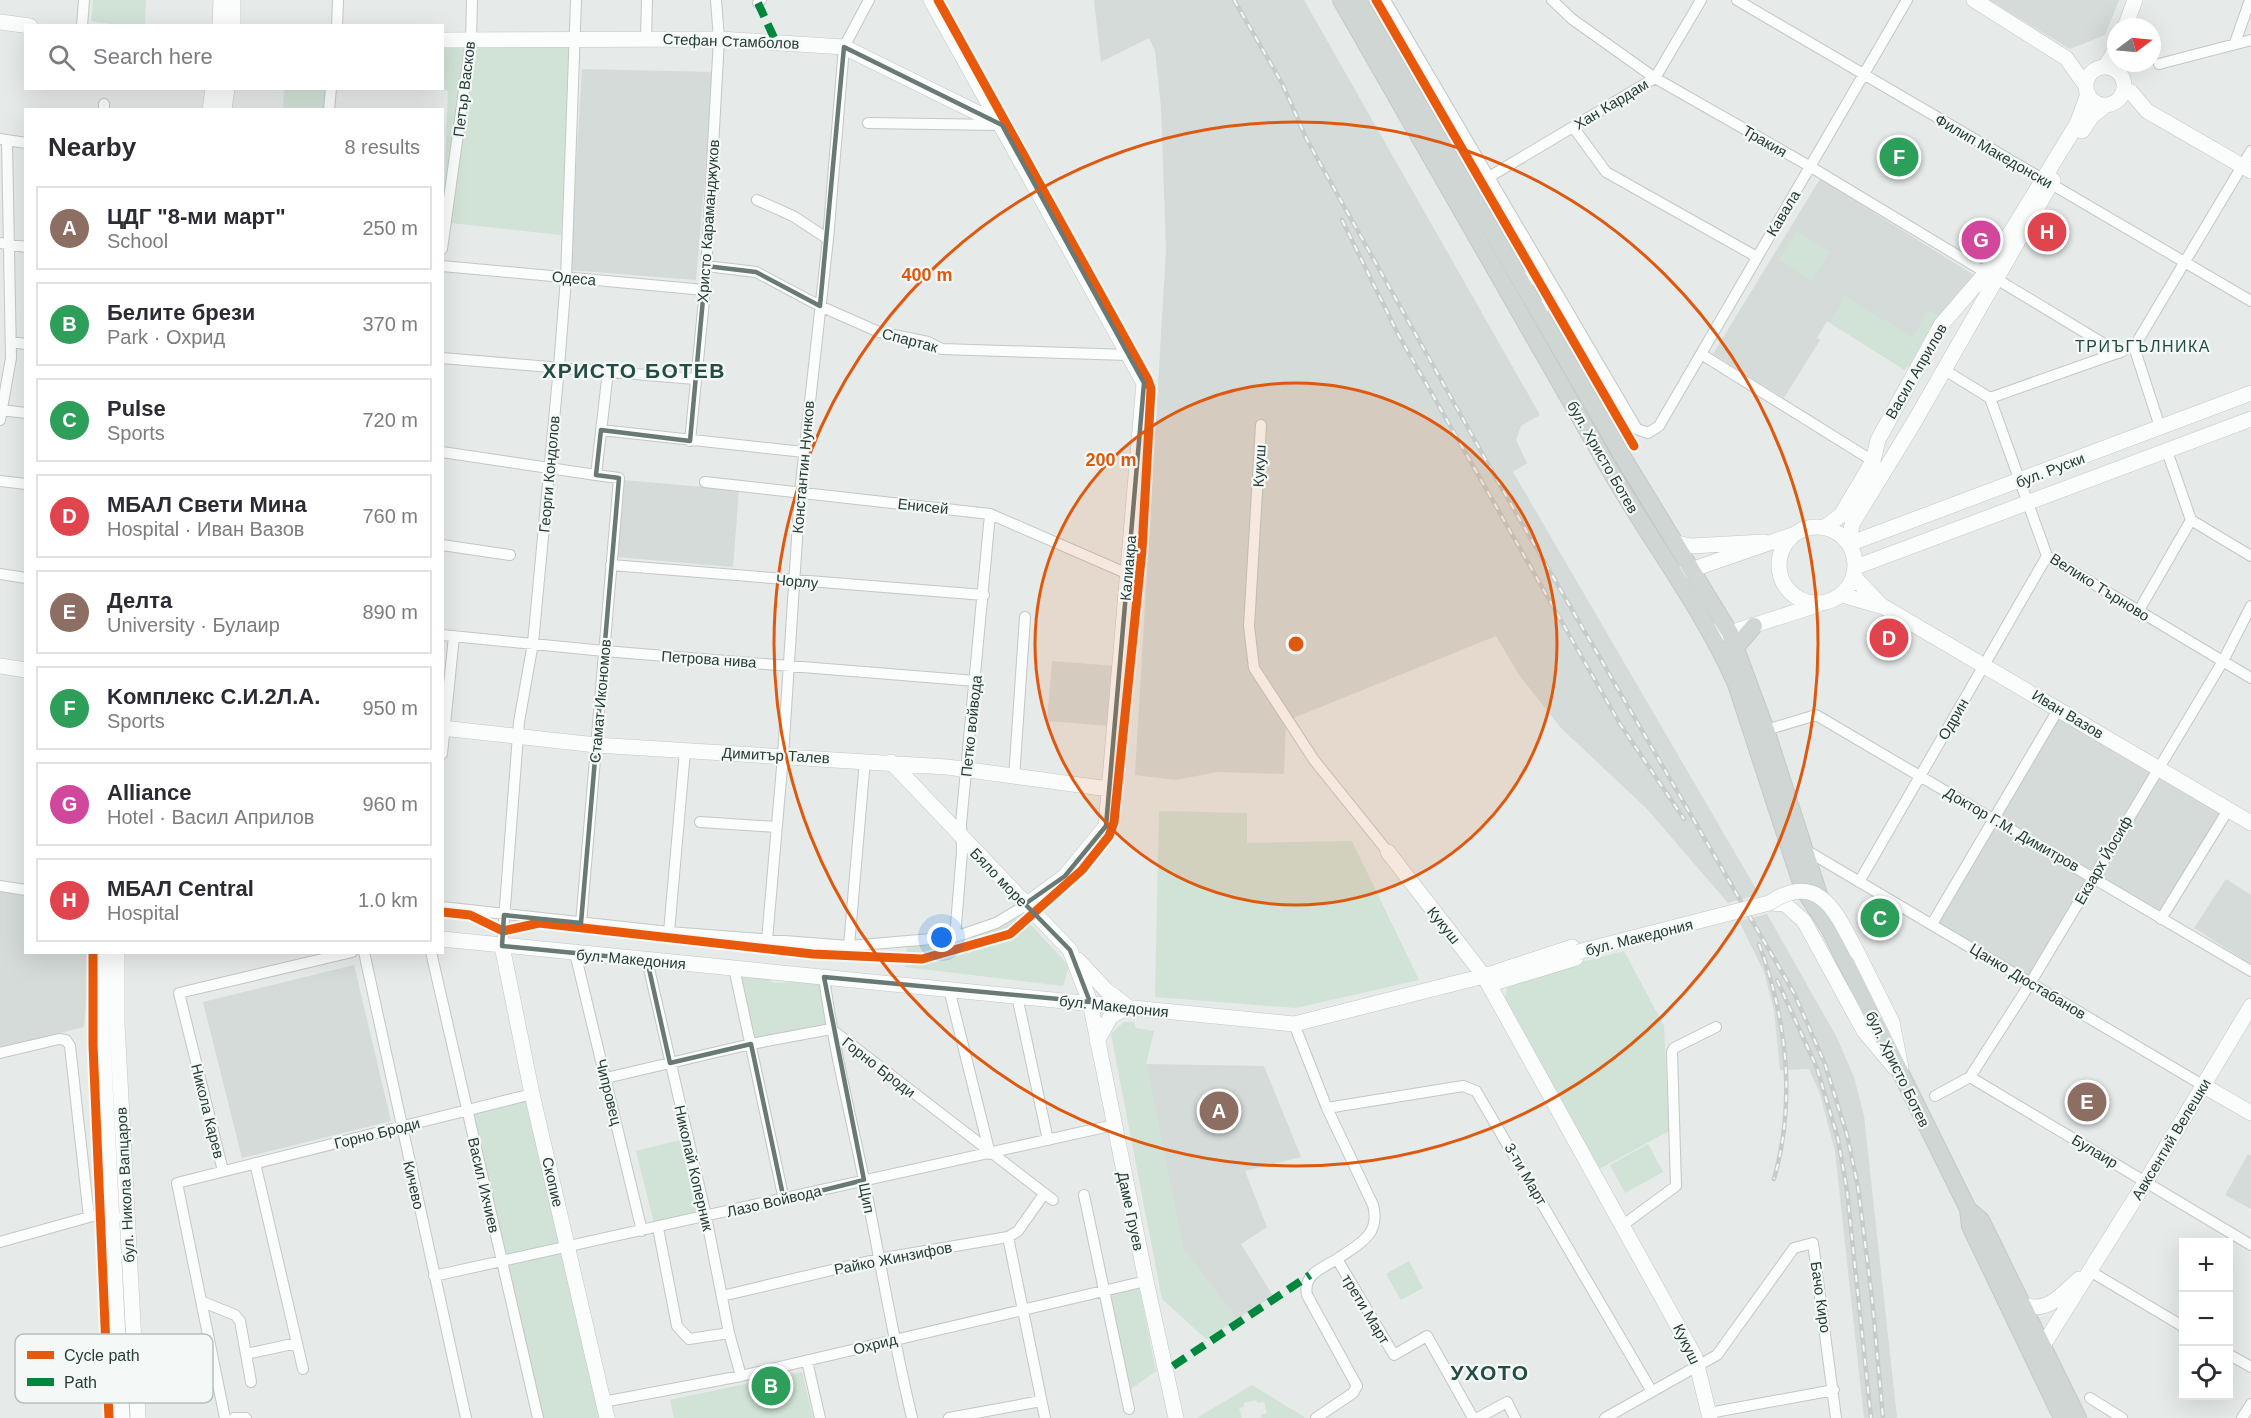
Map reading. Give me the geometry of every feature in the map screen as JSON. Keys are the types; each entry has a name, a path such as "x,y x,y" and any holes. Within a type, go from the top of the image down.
{"main road":[{"name":"бул. Христо Ботев","path":"1341,0 1603,458 1674,577 1709,629 1736,684 1803,889 1829,928 1968,1209 1970,1226 2037,1353 2078,1418"},
{"name":"бул. Христо Ботев","path":"1358,0 1621,454 1693,568 1733,640 1766,730 1829,928"},
{"path":"1733,640 1754,626"},
{"name":"бул. Христо Ботев","path":"1968,1209 1981,1220 2021,1304 2062,1418"}],"street":[{"path":"82,24 84,0"},
{"path":"220,24 221,0"},
{"path":"233,0 233,24"},
{"path":"337,24 338,0"},
{"name":"Петър Васков","path":"444,235 471,40 472,0"},
{"name":"Георги Кондолов","path":"502,946 519,737 533,643 566,278 576,0"},
{"path":"646,38 647,0"},
{"name":"Христо Караманджуков","path":"690,441 705,290 719,39 716,0"},
{"name":"Константин Нунков","path":"766,940 783,756 800,492 828,239 844,47 869,0"},
{"path":"931,0 1129,355"},
{"path":"1385,0 1553,286"},
{"name":"Тракия","path":"1552,0 1572,19 1655,78 1811,167 2119,353"},
{"name":"Хан Кардам","path":"1489,177 1655,78 1701,0"},
{"name":"Филип Македонски","path":"1737,0 2251,302"},
{"name":"Кавала","path":"1553,286 1638,429 1648,433 1659,426 1906,0"},
{"path":"1974,0 2066,58 2099,69 2117,71 2117,94"},
{"path":"2128,18 2135,0"},
{"path":"2138,18 2145,0"},
{"path":"2235,43 2250,0"},
{"path":"0,22 24,25"},
{"name":"Стефан Стамболов","path":"444,40 576,37 719,39 844,47 1002,125"},
{"path":"2161,63 2251,40"},
{"path":"2066,58 2098,104 2117,94 2131,92 2147,111 2247,169"},
{"path":"2099,69 2107,60"},
{"name":"Васил Априлов","path":"1849,544 1852,524 1943,369 1991,277 2047,181 2083,112 2087,90 2099,69"},
{"name":"Васил Априлов","path":"2047,181 2086,124 2117,94 2124,72"},
{"path":"210,108 213,90"},
{"path":"224,108 227,90"},
{"path":"329,108 332,90"},
{"path":"868,123 1002,125"},
{"path":"1573,127 1606,172 1757,256"},
{"path":"24,143 4,140 4,243 10,342 2,390 1,415 24,413"},
{"path":"1943,369 1990,398 2133,347 2184,261 2247,169 2251,151"},
{"path":"757,200 793,216 828,239"},
{"path":"4,243 24,247"},
{"name":"Одеса","path":"444,266 705,290"},
{"name":"Спартак","path":"706,266 756,272 820,306 879,332 928,342 942,349 1129,355"},
{"path":"1518,274 1553,286"},
{"name":"Васил Априлов","path":"1824,528 1841,515 1873,461 1878,440 1941,325 1991,277"},
{"path":"1541,315 1553,286"},
{"path":"10,342 24,345"},
{"path":"2133,347 2160,427"},
{"path":"1701,354 1873,461"},
{"name":"Калиакра","path":"1026,905 1065,876 1106,826 1144,383 1129,355"},
{"path":"444,358 695,379"},
{"path":"444,452 596,475 608,371"},
{"name":"бул. Руски","path":"1849,544 2251,393"},
{"name":"Велико Търново","path":"1990,398 2046,556 2251,678"},
{"name":"бул. Руски","path":"1855,572 2251,419"},
{"name":"Кукуш","path":"1261,425 1249,626 1254,668 1314,760 1484,976 1623,1225 1699,1368 1709,1415"},
{"path":"601,430 804,453"},
{"path":"2167,451 2191,520 2251,556"},
{"name":"Стамат Икономов","path":"581,923 619,478 596,475"},
{"path":"0,481 24,484"},
{"name":"Енисей","path":"705,482 990,514 1128,574"},
{"name":"Петко войвода","path":"955,937 962,852 960,837 990,514"},
{"path":"2138,612 2191,520"},
{"path":"1674,577 1693,568 1754,550 1814,527 1836,532 1849,544 1855,572 1842,595 1754,626"},
{"path":"1795,534 1783,548 1779,566 1781,575 1789,591 1796,597 1804,601 1822,603"},
{"path":"1677,543 1691,546 1757,541 1770,543"},
{"path":"444,545 510,555"},
{"name":"Одрин","path":"1859,882 2046,556"},
{"name":"Чорлу","path":"611,565 984,595"},
{"name":"Иван Вазов","path":"1855,572 1884,607"},
{"path":"0,574 24,578"},
{"name":"Иван Вазов","path":"1842,595 1884,607 2251,823"},
{"name":"Екзарх Йосиф","path":"1935,1096 1970,1077 2031,982 2157,767 2223,661 2251,606"},
{"path":"1014,777 1025,617"},
{"path":"1709,629 1733,640"},
{"name":"Петрова нива","path":"444,635 604,651 976,681"},
{"path":"444,728 454,636"},
{"path":"0,666 24,670"},
{"path":"1932,924 2059,708"},
{"name":"Доктор Г.М. Димитров","path":"1766,730 1816,715 2251,971"},
{"name":"Димитър Талев","path":"444,728 596,745 891,762 966,769 1109,789"},
{"path":"669,932 685,751"},
{"path":"849,946 865,760"},
{"name":"Бяло море","path":"891,762 1070,950 1090,1002"},
{"path":"2161,920 2228,810"},
{"path":"699,822 776,827"},
{"name":"Цанко Дюстабанов","path":"1804,849 2251,1113"},
{"path":"0,886 24,890"},
{"name":"бул. Македония","path":"444,939 1294,1024 1484,976 1572,947 1578,952 1770,903 1793,891 1808,892 1822,898 1834,909 1857,952 1892,1022 1902,1077"},
{"path":"1770,903 1785,904 1798,914 1864,1031 1902,1077"},
{"name":"бул. Македония","path":"444,907 669,932 849,946 955,937 996,923 1026,905"},
{"name":"Скопие","path":"502,946 532,1094 607,1418"},
{"path":"505,968 522,948"},
{"path":"1070,950 1101,986 1128,1007 1111,1016 1097,1041"},
{"name":"Чипровец","path":"575,953 642,1231"},
{"name":"бул. Никола Вапцаров","path":"102,954 101,1004 130,1334"},
{"name":"бул. Никола Вапцаров","path":"117,954 120,1334"},
{"name":"Никола Карев","path":"209,1334 177,1183 223,1171 178,993 344,954"},
{"name":"Кичево","path":"364,954 466,1418"},
{"name":"Васил Ихчиев","path":"431,954 535,1417"},
{"name":"Николай Коперник","path":"647,960 706,1216 729,1333 741,1376"},
{"path":"734,968 784,1200"},
{"name":"Щип","path":"824,977 831,1029 864,1180 893,1339 912,1418"},
{"path":"949,989 990,1154"},
{"path":"1017,996 1048,1140"},
{"name":"Даме Груев","path":"1090,1002 1176,1418"},
{"name":"Авксентий Велешки","path":"2037,1353 2146,1181 2251,1006"},
{"name":"трети Март","path":"1294,1024 1327,1108 1373,1205 1377,1219 1372,1231 1360,1244 1337,1259 1394,1355 1427,1336 1473,1418"},
{"path":"1623,1225 1677,1184 1672,1052 1674,1048 1716,1027"},
{"name":"Горно Броди","path":"606,1078 750,1044 831,1029 990,1154 1049,1197 1018,1231 1008,1238"},
{"path":"0,1053 59,1039 66,1040 70,1046 89,1217"},
{"name":"Булаир","path":"1970,1077 2251,1245"},
{"name":"3-ти Март","path":"1327,1108 1463,1086 1476,1091 1651,1390"},
{"name":"Горно Броди","path":"223,1171 532,1094"},
{"name":"Лазо Войвода","path":"434,1276 1114,1125"},
{"path":"255,1163 303,1369"},
{"path":"1084,1195 1129,1409"},
{"path":"0,1242 89,1217 118,1217"},
{"path":"658,1228 678,1326 689,1339 729,1333"},
{"path":"1008,1238 1045,1418"},
{"name":"Райко Жинзифов","path":"722,1296 878,1259 1008,1238"},
{"name":"Бачо Киро","path":"1699,1368 1717,1355 1794,1248 1813,1243 1836,1418"},
{"path":"1316,1418 1353,1393 1357,1386 1307,1295 1305,1284 1310,1275 1337,1259"},
{"path":"2088,1270 2179,1324"},
{"name":"Авксентий Велешки","path":"2021,1304 2037,1308 2053,1303 2088,1270"},
{"name":"Охрид","path":"603,1402 741,1376 1146,1281"},
{"path":"203,1302 235,1315 240,1321 251,1382"},
{"path":"246,1354 297,1343"},
{"name":"Никола Карев","path":"213,1355 225,1418"},
{"path":"2233,1356 2251,1367"},
{"path":"807,1361 820,1418"},
{"path":"1605,1418 1651,1390 1699,1368"},
{"path":"1709,1415 1834,1390"},
{"path":"2090,1398 2122,1418"},
{"path":"949,1418 1041,1401"},
{"path":"1478,1418 1507,1402 1515,1418"},
{"name":"бул. Никола Вапцаров","path":"122,1403 122,1418"},
{"name":"бул. Никола Вапцаров","path":"137,1403 138,1418"},
{"path":"2242,1418 2251,1404"},
{"path":"234,1418 246,1418"}],"highlighted area":[{"path":"844,47 1002,125 1144,383 1106,826 1065,876 1025,904 1070,950 1090,1002 824,977 864,1180 784,1200 751,1044 670,1063 647,960 502,946 504,915 581,923 619,478 596,475 601,430 690,441 706,266 756,272 820,306"}],"shaded area":[{"path":"1094,0 1304,0 1540,415 1521,426 1516,440 1527,463 1513,472 1759,894 1728,903 1647,809 1561,728 1519,675 1496,636 1286,721 1284,774 1217,772 1176,780 1135,775 1166,250 1161,107 1155,51 1149,38 1101,62"},
{"path":"1989,0 2119,0 2112,18 2107,18 2105,35 2070,49"},
{"path":"582,69 714,72 696,280 570,270"},
{"path":"1820,179 1974,275 1942,319 1912,369 1907,366 1905,370 1827,321 1817,338 1820,340 1784,398 1713,354"},
{"path":"623,480 739,490 733,567 616,557"},
{"path":"1052,661 1115,666 1110,726 1047,721"},
{"path":"2059,708 2228,810 2161,919 2093,877 2031,982 1932,924"},
{"path":"2226,879 2251,895 2251,964 2194,928"},
{"path":"0,881 24,884 24,954 90,954 84,1027 0,1048"},
{"path":"1767,914 1836,1036 1854,1077 1864,1116 1897,1418 1864,1418 1835,1151 1820,1094 1809,1069 1780,1070 1774,1010 1764,972 1739,921"},
{"path":"354,965 391,1121 242,1158 203,1002"},
{"path":"1146,1064 1264,1066 1301,1157 1245,1171 1267,1227 1241,1244 1273,1296 1237,1319 1183,1249"},
{"path":"2248,1154 2251,1156 2251,1209 2225,1195"}],"green space":[{"path":"93,0 146,0 145,24 111,24 91,21"},
{"path":"444,43 560,45 570,49 561,235 444,222 448,91 441,90 444,90"},
{"path":"284,90 328,90 326,108 283,108"},
{"path":"1797,231 1830,252 1812,281 1779,260"},
{"path":"1845,296 1912,337 1929,310 1942,319 1912,369 1907,366 1905,370 1830,323"},
{"path":"1159,811 1247,813 1247,843 1352,841 1419,980 1296,1008 1155,997"},
{"path":"1022,915 1069,966 1063,986 905,967 907,944 999,927"},
{"path":"1624,951 1664,1026 1669,1131 1599,1169 1505,997 1509,981"},
{"path":"739,975 768,977 773,983 820,980 827,1027 753,1041"},
{"path":"1124,1022 1134,1022 1136,1028 1154,1031 1146,1064 1183,1249 1237,1319 1206,1339 1162,1299 1111,1034"},
{"path":"530,1100 602,1418 543,1418 472,1113"},
{"path":"680,1140 697,1212 654,1223 636,1151"},
{"path":"1648,1144 1663,1172 1625,1193 1610,1165"},
{"path":"1409,1261 1423,1288 1401,1300 1386,1274"},
{"path":"1139,1287 1156,1371 1127,1392 1108,1294"},
{"path":"802,1372 813,1418 674,1418 670,1400"},
{"path":"1252,1385 1306,1418 1261,1418 1261,1415 1267,1413 1264,1402 1258,1403 1256,1400 1244,1403 1244,1407 1239,1408 1242,1418 1197,1418"}],"railway":[{"path":"1234,0 1282,83 1307,140 1501,487 1794,993 1825,1064 1847,1135 1858,1187 1872,1298 1883,1418"},
{"path":"1342,220 1399,336 1620,724 1684,819"},
{"path":"1759,944 1776,1002 1785,1061 1785,1120 1774,1179"},
{"path":"1777,980 1817,1068 1838,1139 1847,1191 1871,1418"}],"marked path":[{"path":"758,3 776,42"},
{"path":"1173,1366 1310,1275"}],"cycle path":[{"path":"444,912 470,915 503,931 539,923 813,954 922,959 1010,934 1082,870 1109,836 1114,822 1142,550 1151,389 938,0"},
{"path":"1376,0 1634,446"},
{"path":"93,954 93,1045 105,1334"},
{"path":"108,1403 109,1418"}],"place":[{"name":"Kомплекс С.И.2Л.А.","path":"1899,157"},
{"name":"МБАЛ Central","path":"2047,232"},
{"name":"Alliance","path":"1981,240"},
{"name":"МБАЛ Свети Мина","path":"1889,638"},
{"name":"Pulse","path":"1880,918"},
{"name":"Делта","path":"2087,1102"},
{"name":"ЦДГ \"8-ми март\"","path":"1219,1111"},
{"name":"Белите брези","path":"771,1386"}],"district":[{"name":"ТРИЪГЪЛНИКА","path":"2143,346"},
{"name":"ХРИСТО БОТЕВ","path":"634,370"},
{"name":"УХОТО","path":"1490,1372"}]}
